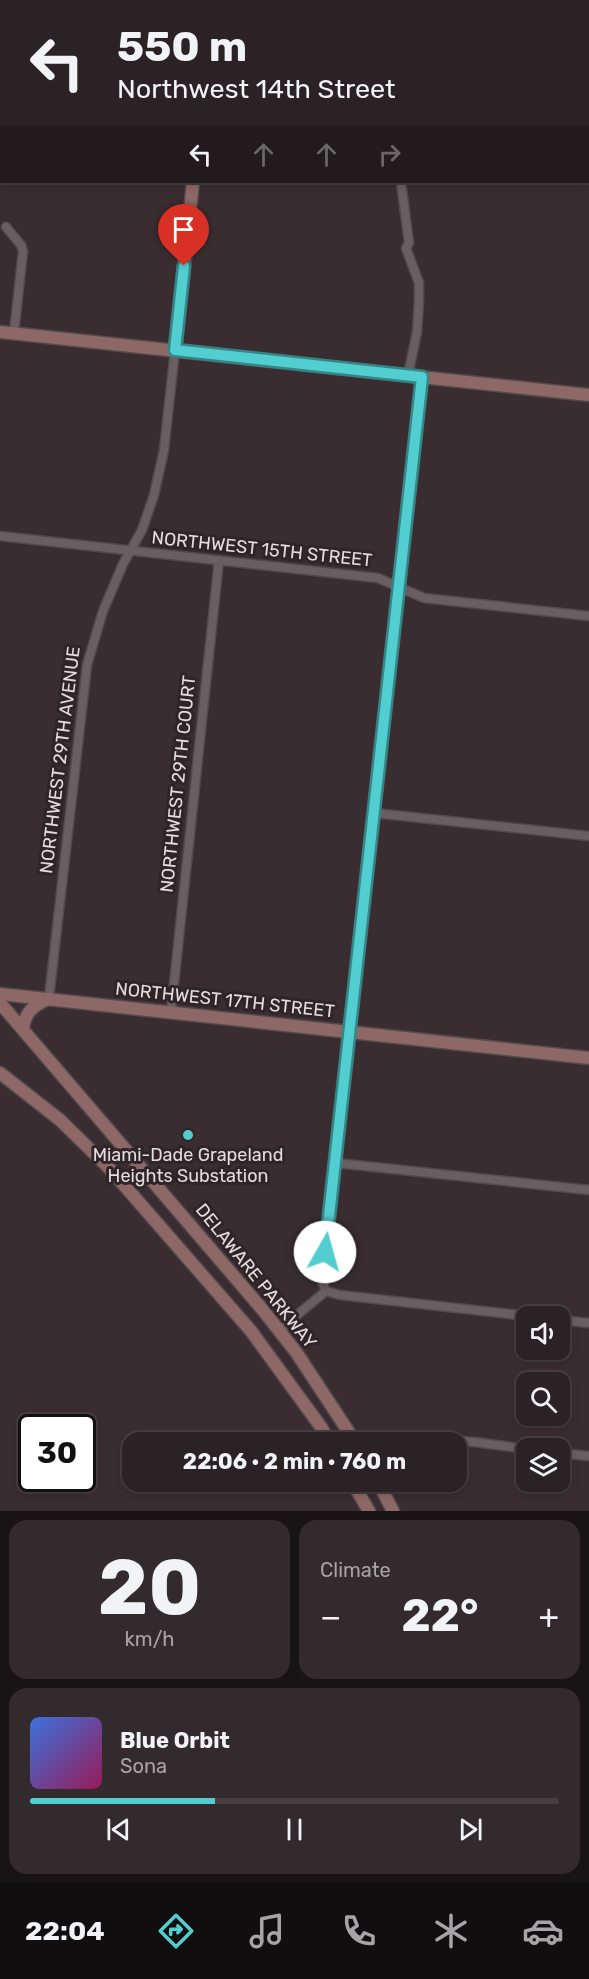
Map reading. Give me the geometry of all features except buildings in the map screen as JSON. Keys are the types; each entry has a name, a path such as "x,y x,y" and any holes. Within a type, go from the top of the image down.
{"street":[{"name":"NORTHWEST 29TH AVENUE","path":"49,998 87,665 103,611 145,523 159,474 166,439 193,183"},
{"path":"401,183 409,243 406,248 419,284 417,332 408,375"},
{"path":"6,227 21,245 23,251 14,333"},
{"path":"0,332 589,395"},
{"path":"326,1290 322,1274 422,377"},
{"name":"NORTHWEST 15TH STREET","path":"0,536 378,578 424,598 589,616"},
{"name":"NORTHWEST 29TH COURT","path":"171,1012 219,560"},
{"path":"374,813 589,836"},
{"name":"NORTHWEST 17TH STREET","path":"0,994 589,1058"},
{"path":"23,1029 29,1010 49,998"},
{"name":"DELAWARE PARKWAY","path":"0,1003 279,1330 350,1432"},
{"path":"0,1073 75,1133 149,1212 251,1331 324,1432"},
{"path":"336,1163 589,1190"},
{"path":"279,1330 326,1290"},
{"path":"326,1290 347,1296 516,1315"},
{"path":"570,1321 589,1323"},
{"path":"467,1442 516,1448"},
{"path":"570,1454 589,1456"},
{"path":"358,1492 369,1511"},
{"path":"383,1492 393,1511"}],"place":[{"name":"Miami-Dade Grapeland Heights Substation","path":"188,1135"}],"route":[{"path":"184,266 175,350 422,377 325,1252"}]}
